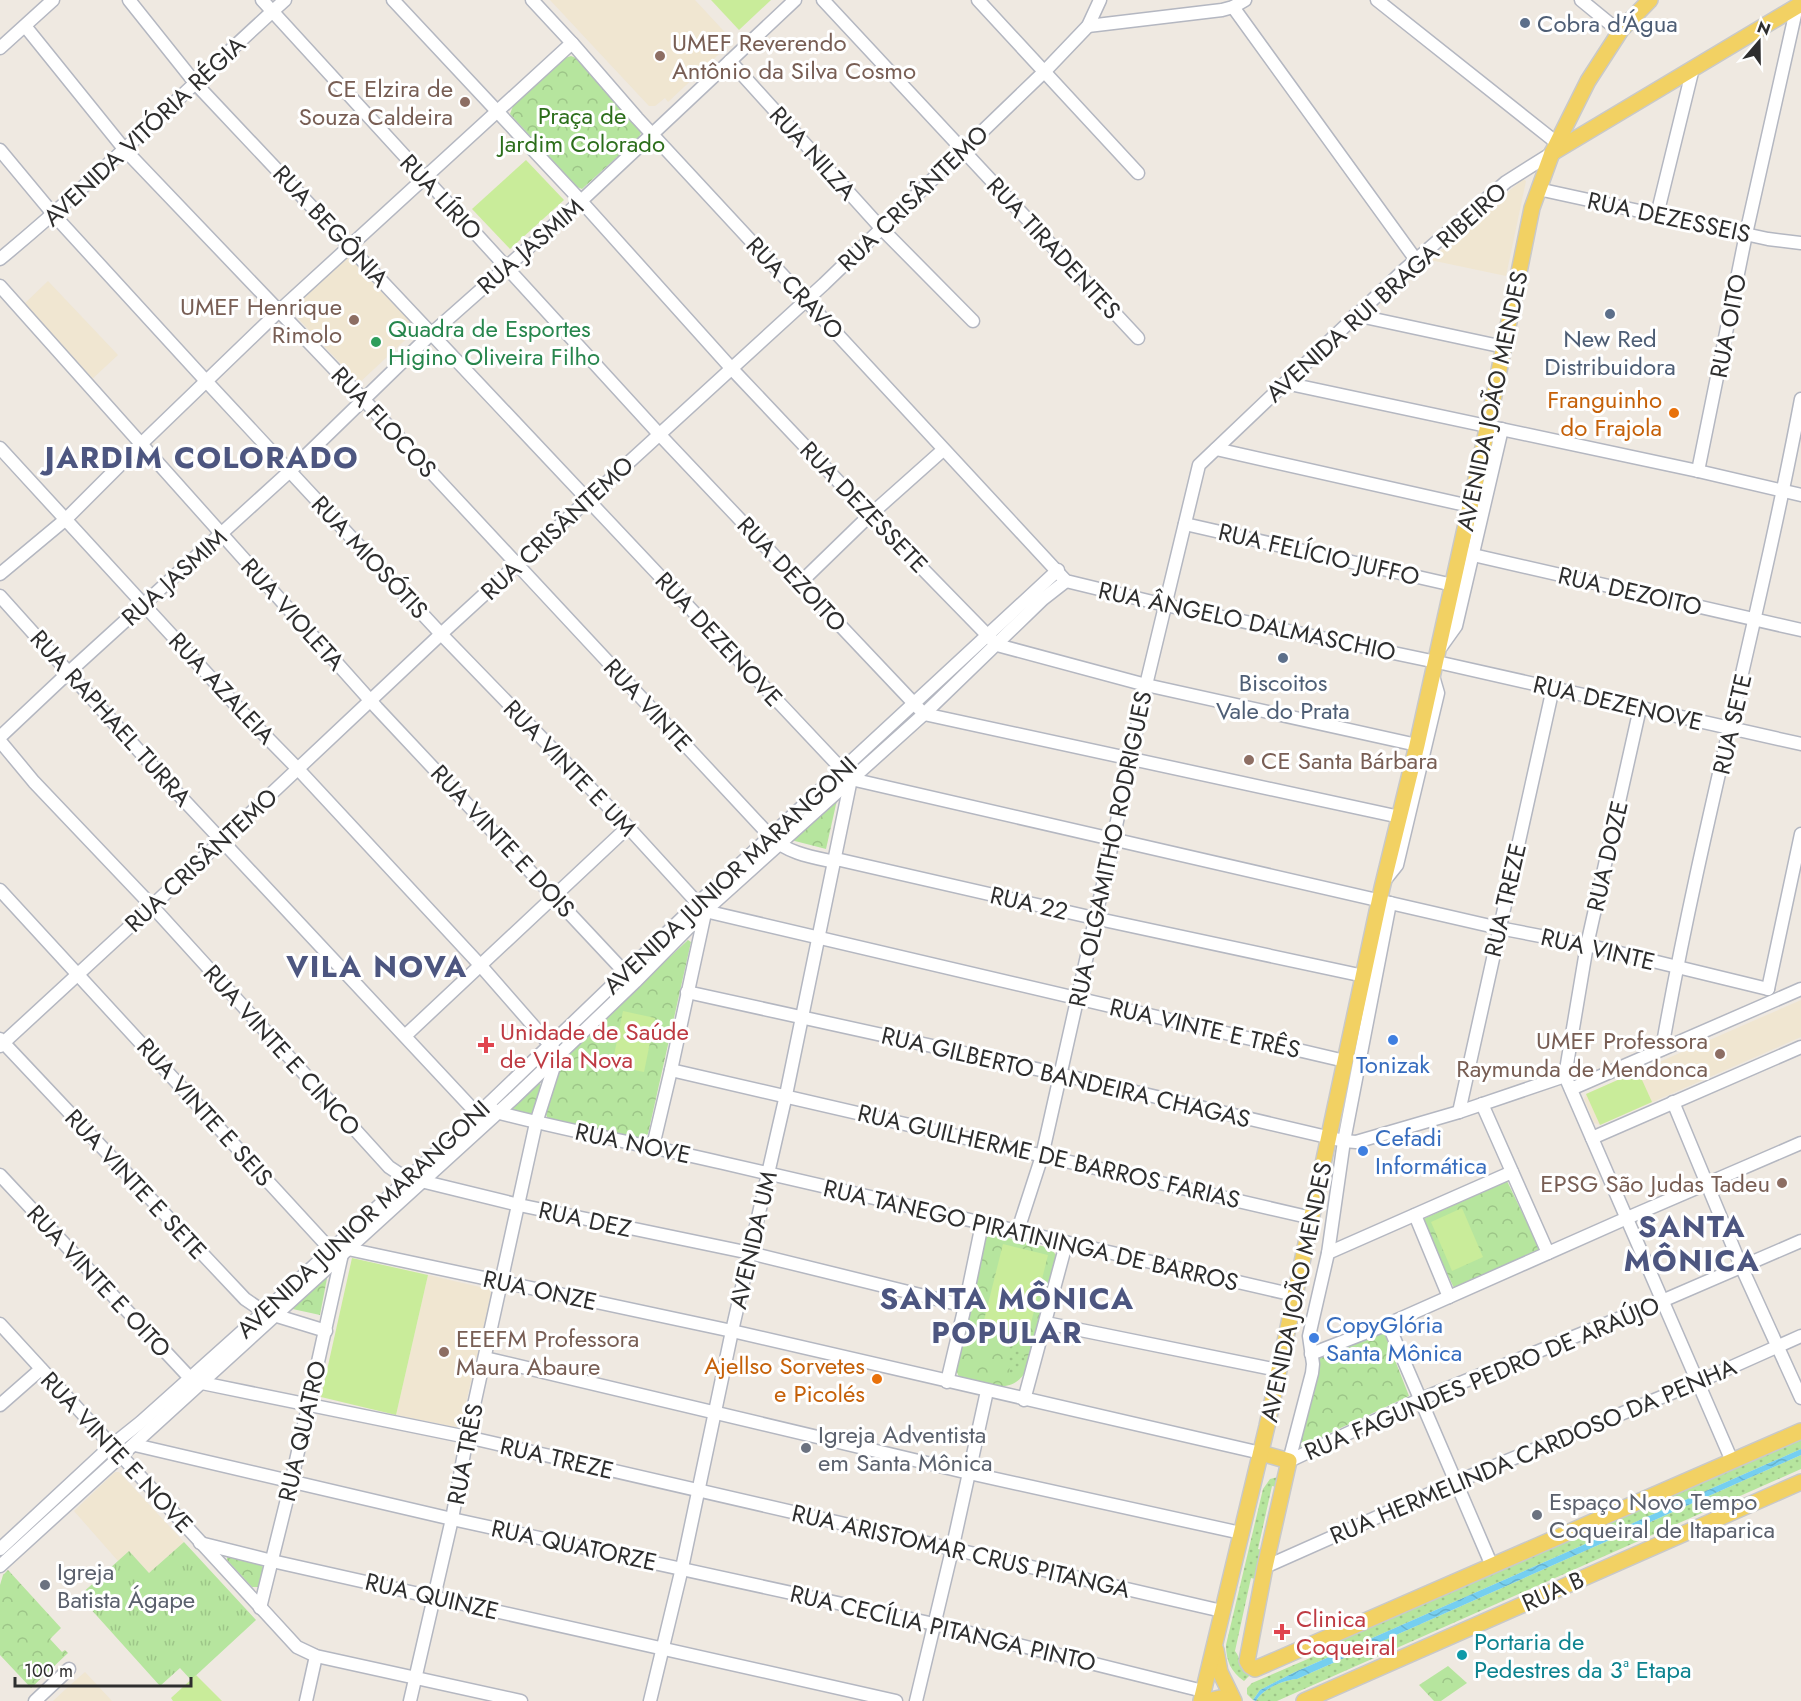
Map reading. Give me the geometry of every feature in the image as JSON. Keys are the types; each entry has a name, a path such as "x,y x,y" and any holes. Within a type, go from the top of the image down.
{"main road":[{"path":"1557,148 1588,81 1620,32 1650,0"},
{"path":"1557,148 1799,5"},
{"name":"AVENIDA JOÃO MENDES","path":"1204,1698 1222,1611 1261,1453 1312,1218 1336,1140 1345,1061 1384,902 1383,882 1417,745 1452,585 1466,553 1470,506 1495,427 1504,347 1527,231 1538,189 1557,148"},
{"path":"1289,1461 1247,1661 1252,1668 1259,1668 1801,1431"},
{"name":"RUA FAGUNDES PEDRO DE ARAÚJO","path":"1261,1453 1289,1461"},
{"name":"RUA B","path":"1304,1701 1801,1482"},
{"path":"1216,1638 1220,1672 1232,1701"},
{"path":"1204,1698 1232,1701"}],"street":[{"path":"0,48 53,0"},
{"name":"RUA BEGÔNIA","path":"129,0 196,84 588,500"},
{"name":"RUA LÍRIO","path":"262,0 659,434"},
{"name":"AVENIDA VITÓRIA RÉGIA","path":"0,259 54,215 285,0"},
{"name":"RUA DEZESSETE","path":"393,0 581,201 732,369 997,645"},
{"name":"RUA CRAVO","path":"532,0 651,134 1061,575"},
{"name":"RUA JASMIM","path":"0,739 69,672 290,471 431,334 581,201 795,0"},
{"name":"RUA TIRADENTES","path":"823,0 1138,338"},
{"path":"978,0 1138,173"},
{"name":"RUA CRISÂNTEMO","path":"1,1042 152,906 441,634 732,369 881,228 1045,71 1088,26 1100,0"},
{"path":"1088,26 1222,10 1245,0"},
{"path":"1377,0 1557,148"},
{"path":"1581,0 1620,32"},
{"name":"RUA OITO","path":"1698,471 1746,234 1799,5"},
{"path":"1233,7 1416,260"},
{"name":"RUA FLOCOS","path":"25,26 125,150 364,400 517,566"},
{"path":"0,574 66,519 279,311 572,43"},
{"name":"RUA NILZA","path":"730,61 881,228 973,321"},
{"path":"1657,215 1693,68"},
{"name":"AVENIDA RUI BRAGA RIBEIRO","path":"1199,465 1355,315 1416,260 1506,182 1557,148"},
{"name":"RUA MIOSÓTIS","path":"0,150 54,215 441,634"},
{"name":"RUA DEZESSEIS","path":"1538,189 1768,239 1801,243"},
{"name":"RUA VIOLETA","path":"0,286 371,700"},
{"path":"1355,315 1504,347"},
{"path":"1285,383 1801,495"},
{"name":"RUA SETE","path":"1662,1049 1676,967 1756,621 1801,399"},
{"name":"AVENIDA JOÃO MENDES","path":"1383,882 1397,865 1438,693 1435,662 1456,626 1466,553 1495,427"},
{"name":"RUA DEZOITO","path":"659,434 924,714"},
{"name":"RUA AZALEIA","path":"0,448 244,714 298,769"},
{"path":"1216,449 1470,506"},
{"path":"800,583 870,515 943,450"},
{"name":"RUA OLGAMITHO RODRIGUES","path":"1017,1233 1042,1156 1146,686 1199,465"},
{"name":"RUA DEZENOVE","path":"588,500 851,779"},
{"name":"RUA FELÍCIO JUFFO","path":"1185,524 1452,585"},
{"name":"RUA DEZOITO","path":"1466,553 1801,630"},
{"name":"RUA VINTE","path":"517,566 775,841"},
{"name":"RUA ÂNGELO DALMASCHIO","path":"1061,575 1165,605 1435,662"},
{"name":"AVENIDA JUNIOR MARANGONI","path":"775,841 841,770 913,703 987,635 1061,575"},
{"name":"AVENIDA JUNIOR MARANGONI","path":"115,1451 421,1182 492,1108 631,978 701,907 924,714 997,645 1061,575"},
{"name":"RUA RAPHAEL TURRA","path":"0,596 168,782 482,1118"},
{"name":"RUA VINTE E UM","path":"441,634 628,827 701,907"},
{"path":"997,645 1146,686 1417,745"},
{"name":"RUA DEZENOVE","path":"1435,662 1801,744"},
{"name":"RUA TREZE","path":"1459,1112 1553,688"},
{"name":"RUA VINTE E DOIS","path":"371,700 631,978"},
{"name":"RUA DOZE","path":"1565,1076 1587,945 1640,708"},
{"path":"924,714 1400,817"},
{"name":"RUA VINTE E CINCO","path":"0,739 34,782 152,906 389,1167 421,1182"},
{"path":"298,769 481,966 555,1050"},
{"name":"RUA VINTE","path":"851,779 1768,988"},
{"name":"AVENIDA UM","path":"650,1701 664,1648 732,1331 769,1173 851,779"},
{"path":"406,1035 628,827"},
{"path":"1774,1000 1768,988 1801,834"},
{"name":"RUA 22","path":"775,841 809,856 1364,976"},
{"name":"RUA VINTE E SEIS","path":"0,890 341,1251"},
{"name":"AVENIDA JOÃO MENDES","path":"1336,1140 1384,902"},
{"path":"652,1146 687,992 701,907"},
{"name":"RUA VINTE E TRÊS","path":"701,907 819,938 1345,1061"},
{"path":"1571,1089 1801,989"},
{"path":"687,992 803,1017"},
{"name":"RUA GILBERTO BANDEIRA CHAGAS","path":"803,1017 1059,1074 1336,1140"},
{"name":"RUA VINTE E SETE","path":"1,1042 245,1299 269,1314"},
{"path":"1592,1138 1801,1047"},
{"name":"RUA TRÊS","path":"410,1701 452,1519 536,1123 555,1050"},
{"path":"671,1070 786,1095"},
{"path":"1289,1461 1312,1373 1309,1336 1328,1253 1336,1140 1356,1142 1459,1112 1565,1076 1732,1461"},
{"name":"RUA GUILHERME DE BARROS FARIAS","path":"786,1095 1312,1218"},
{"path":"1673,1102 1741,1266 1801,1398"},
{"path":"1482,1104 1548,1253"},
{"name":"RUA NOVE","path":"492,1108 536,1123 652,1146 769,1173"},
{"name":"AVENIDA JUNIOR MARANGONI","path":"341,1251 408,1177 482,1118"},
{"path":"1311,1354 1388,1324 1801,1143"},
{"path":"1328,1253 1512,1172"},
{"name":"RUA TANEGO PIRATININGA DE BARROS","path":"769,1173 1017,1233 1294,1295"},
{"name":"RUA VINTE E OITO","path":"0,1175 196,1380"},
{"name":"RUA DEZ","path":"421,1182 519,1205 750,1253 965,1306"},
{"path":"1415,1215 1449,1297"},
{"path":"946,1382 982,1224"},
{"name":"RUA FAGUNDES PEDRO DE ARAÚJO","path":"1289,1461 1421,1399 1662,1301 1801,1241"},
{"path":"1024,1400 1066,1244"},
{"name":"RUA ONZE","path":"341,1251 502,1281 732,1331 1261,1453"},
{"name":"RUA QUATRO","path":"260,1608 326,1331 341,1251"},
{"path":"269,1314 326,1331"},
{"path":"1046,1323 1278,1371"},
{"name":"RUA VINTE E NOVE","path":"0,1324 297,1647 316,1656 516,1700"},
{"path":"1388,1324 1492,1566"},
{"name":"RUA HERMELINDA CARDOSO DA PENHA","path":"1265,1567 1456,1482 1698,1382 1801,1336"},
{"path":"485,1358 969,1473 1241,1533"},
{"path":"0,1405 41,1369"},
{"name":"AVENIDA JUNIOR MARANGONI","path":"115,1451 135,1445 196,1380"},
{"name":"RUA TREZE","path":"196,1380 468,1437 699,1490"},
{"path":"916,1701 987,1391"},
{"name":"RUA QUATORZE","path":"135,1445 291,1483 682,1568"},
{"path":"0,1566 8,1547 115,1451"},
{"name":"RUA ARISTOMAR CRUS PITANGA","path":"699,1490 1222,1611"},
{"name":"RUA QUINZE","path":"200,1543 896,1701"},
{"name":"RUA CECÍLIA PITANGA PINTO","path":"682,1568 934,1624 1204,1698"},
{"path":"306,1701 316,1656"},
{"path":"35,1701 69,1670"}],"shaded area":[{"name":"UMEF Reverendo Antônio da Silva Cosmo","path":"550,0 695,0 733,41 668,102 665,98 655,106 649,106"},
{"path":"1523,179 1526,181 1506,276 1430,260"},
{"name":"UMEF Henrique Rimolo","path":"348,256 417,329 359,383 290,310"},
{"path":"48,281 118,355 91,380 21,307"},
{"name":"UMEF Professora Raymunda de Mendonca","path":"1801,1000 1801,1037 1600,1125 1594,1123 1584,1099 1586,1094"},
{"name":"EEEFM Professora Maura Abaure","path":"428,1275 489,1289 492,1293 460,1428 396,1415"},
{"path":"115,1472 119,1472 184,1542 149,1573 129,1551 118,1561 74,1511"},
{"path":"85,1672 112,1701 53,1701 68,1687"}],"green space":[{"path":"711,0 771,0 739,30"},
{"name":"Praça de Jardim Colorado","path":"571,56 576,58 642,131 639,137 582,189 577,187 510,114 513,106 565,58"},
{"path":"526,160 564,200 510,249 472,209"},
{"path":"837,800 826,849 791,840"},
{"path":"688,940 691,942 648,1134 641,1139 548,1119 545,1112 562,1061 570,1050"},
{"path":"623,1011 655,1018 644,1072 612,1065"},
{"path":"1638,1071 1652,1102 1600,1125 1586,1094"},
{"path":"539,1082 541,1086 532,1113 510,1110"},
{"path":"1507,1181 1539,1250 1454,1288 1422,1221"},
{"path":"1462,1208 1483,1257 1452,1271 1431,1222"},
{"path":"992,1234 1050,1248 1056,1255 1027,1369 1021,1378 1006,1386 988,1385 959,1377 956,1370 983,1240"},
{"path":"1003,1244 1048,1255 1028,1335 983,1324"},
{"path":"352,1258 428,1275 396,1415 321,1397"},
{"path":"328,1273 320,1315 288,1308"},
{"path":"994,1332 1011,1338 1022,1351 1023,1366 1018,1373 1009,1378 1009,1360 1004,1345 992,1338 973,1341 983,1334"},
{"path":"1384,1332 1409,1396 1298,1448 1319,1357"},
{"path":"1801,1439 1801,1449 1295,1672 1260,1690 1253,1700 1247,1694 1247,1688 1252,1683 1324,1652 1326,1646"},
{"path":"1801,1455 1801,1469 1277,1701 1256,1701 1274,1686 1297,1679"},
{"path":"1278,1477 1276,1487 1272,1486 1258,1549 1262,1550 1255,1579 1251,1578 1235,1651 1250,1675 1244,1681 1230,1666 1226,1645 1263,1489 1270,1479"},
{"path":"184,1542 256,1620 191,1680 180,1668 160,1686 79,1596 129,1551 149,1573"},
{"path":"227,1557 262,1565 258,1587 252,1587 227,1560"},
{"path":"8,1570 61,1628 50,1639 62,1652 65,1650 68,1653 31,1688 0,1655 0,1585 3,1575"},
{"path":"1448,1666 1467,1683 1441,1701 1434,1701 1419,1685"},
{"path":"196,1675 222,1701 173,1701 171,1698"}],"water":[{"path":"1801,1449 1801,1455 1297,1679 1273,1686 1256,1701 1253,1700 1260,1690 1295,1672"}],"place":[{"name":"Cobra d'Água","path":"1525,23"},
{"name":"UMEF Reverendo Antônio da Silva Cosmo","path":"660,56"},
{"name":"CE Elzira de Souza Caldeira","path":"465,102"},
{"name":"New Red Distribuidora","path":"1610,314"},
{"name":"UMEF Henrique Rimolo","path":"354,320"},
{"name":"Quadra de Esportes Higino Oliveira Filho","path":"376,342"},
{"name":"Franguinho do Frajola","path":"1674,413"},
{"name":"Biscoitos Vale do Prata","path":"1283,658"},
{"name":"CE Santa Bárbara","path":"1249,760"},
{"name":"Tonizak","path":"1393,1040"},
{"name":"Unidade de Saúde de Vila Nova","path":"486,1045"},
{"name":"UMEF Professora Raymunda de Mendonca","path":"1720,1054"},
{"name":"Cefadi Informática","path":"1363,1151"},
{"name":"EPSG São Judas Tadeu","path":"1782,1183"},
{"name":"CopyGlória Santa Mônica","path":"1314,1338"},
{"name":"EEEFM Professora Maura Abaure","path":"444,1352"},
{"name":"Ajellso Sorvetes e Picolés","path":"877,1379"},
{"name":"Igreja Adventista em Santa Mônica","path":"806,1448"},
{"name":"Espaço Novo Tempo Coqueiral de Itaparica","path":"1537,1515"},
{"name":"Igreja Batista Ágape","path":"45,1585"},
{"name":"Clinica Coqueiral","path":"1282,1632"},
{"name":"Portaria de Pedestres da 3ª Etapa","path":"1462,1655"}],"district":[{"name":"JARDIM COLORADO","path":"202,457"},
{"name":"VILA NOVA","path":"377,966"},
{"name":"SANTA MÔNICA","path":"1692,1243"},
{"name":"SANTA MÔNICA POPULAR","path":"1007,1315"}]}
